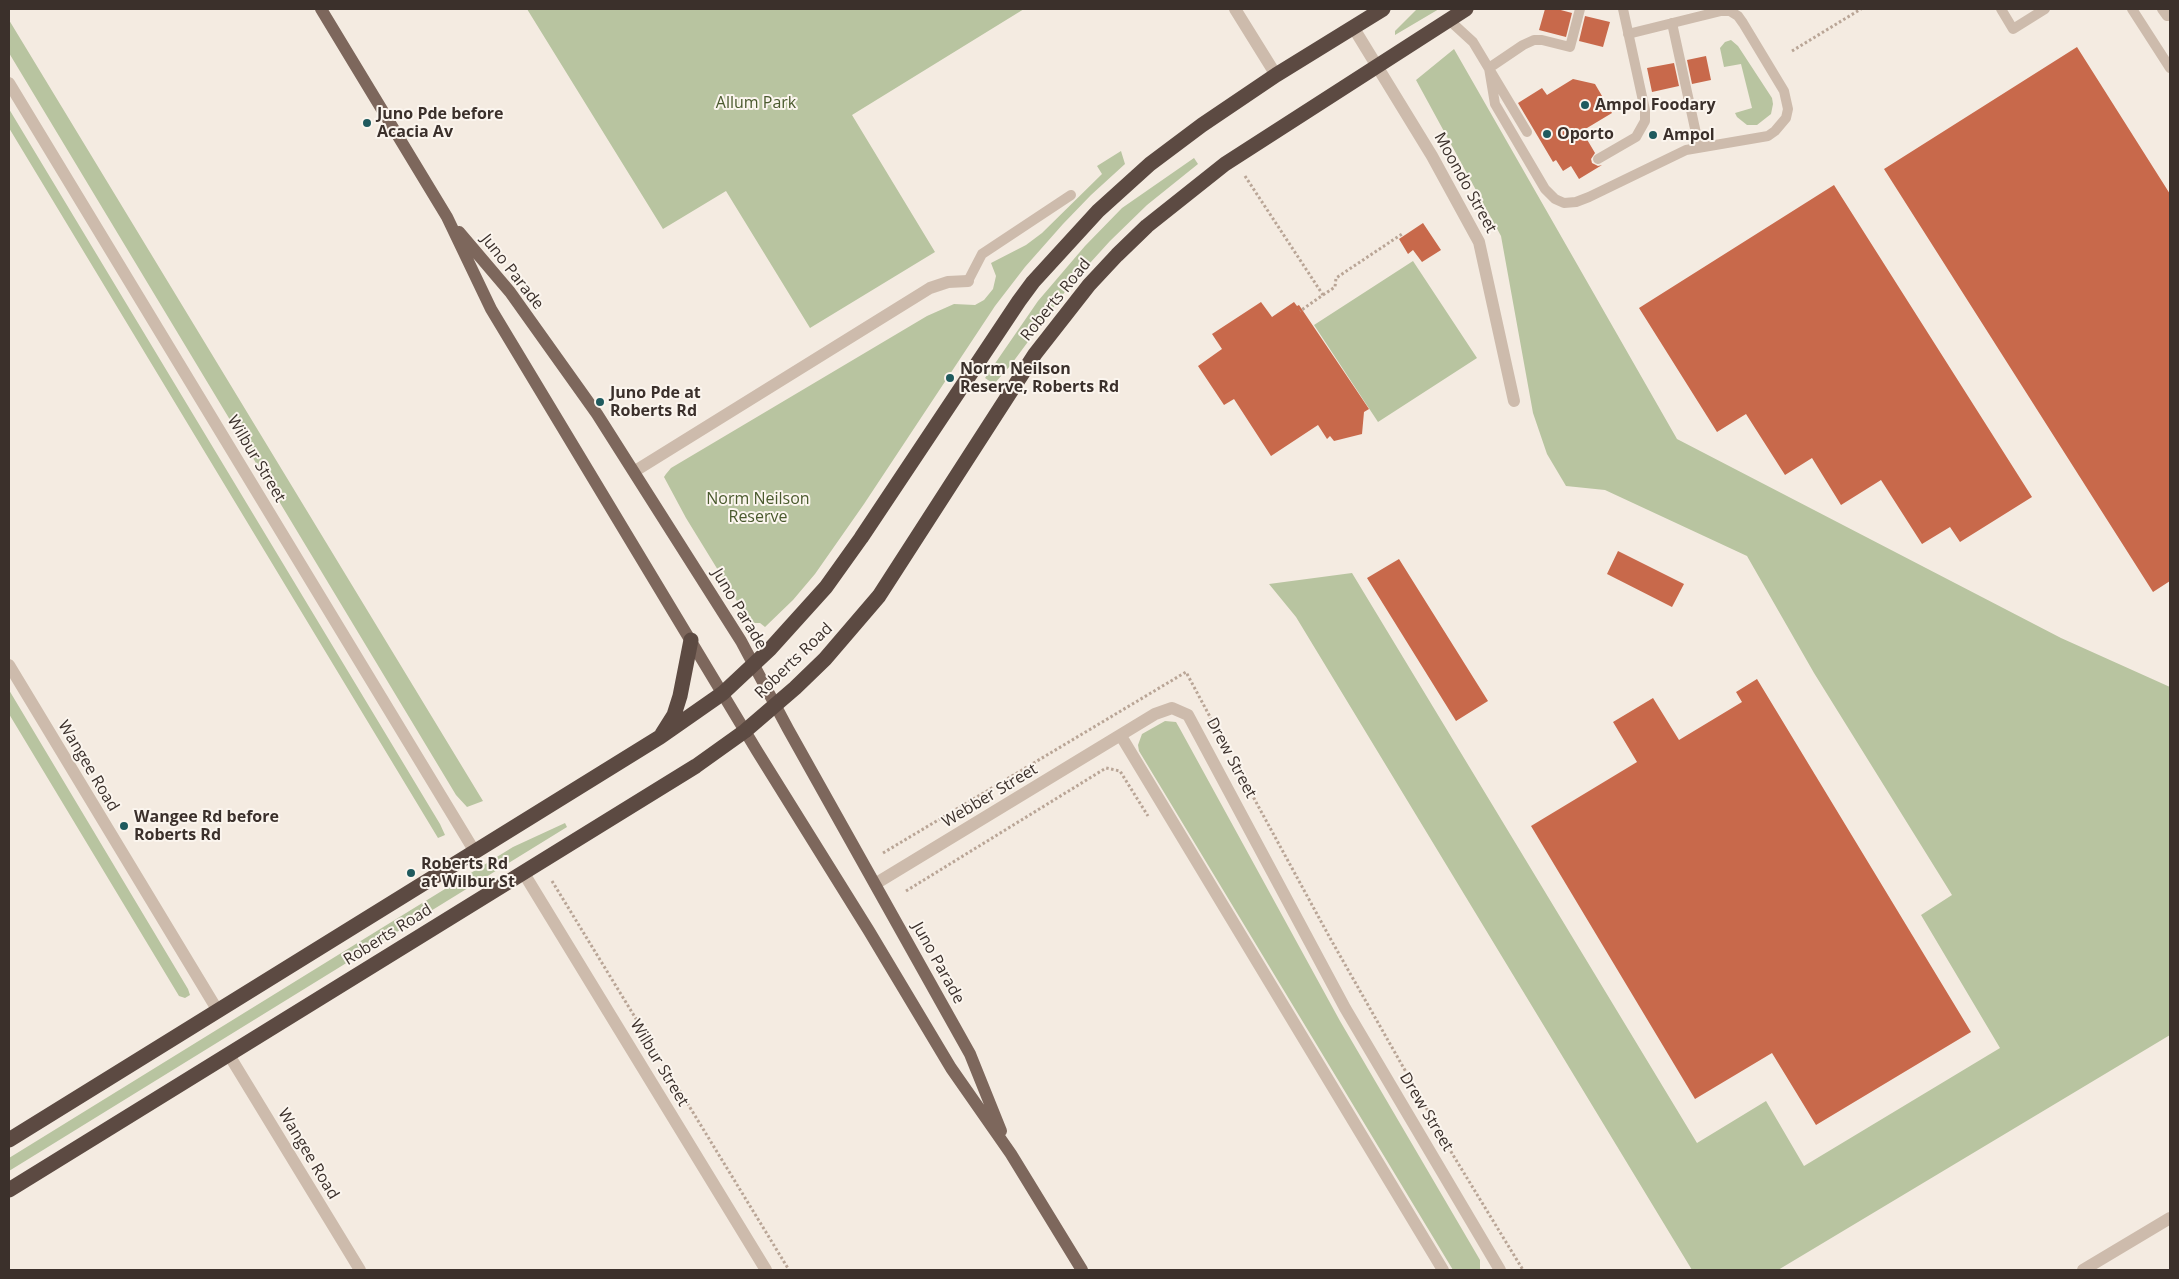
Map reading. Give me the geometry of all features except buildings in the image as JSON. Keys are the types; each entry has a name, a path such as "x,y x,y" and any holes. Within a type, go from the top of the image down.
{"highway":[{"name":"Roberts Road","path":"9,1140 660,737 723,693 754,665 826,587 1033,282 1098,211 1150,164 1202,125 1276,75 1382,9"},
{"name":"Roberts Road","path":"9,1190 696,766 745,731 826,659 879,596 1035,354 1088,285 1147,226 1225,164 1466,9"},
{"path":"660,737 674,715 680,696 691,640"}],"main road":[{"name":"Juno Parade","path":"321,9 447,217 491,309 745,731 951,1068 1011,1154 1082,1270"},
{"name":"Juno Parade","path":"447,217 510,292 597,414 635,471 754,665 970,1054 1011,1154"}],"street":[{"path":"1235,9 1276,75"},
{"name":"Moondo Street","path":"1353,27 1432,156 1480,242 1514,400"},
{"name":"Wilbur Street","path":"9,83 475,852"},
{"path":"635,471 930,288 948,282 968,280"},
{"name":"Wangee Road","path":"9,665 218,1011"},
{"name":"Drew Street","path":"1121,736 1164,709 1181,710 1193,721 1345,1008 1500,1270"},
{"path":"1121,736 1443,1270"},
{"name":"Webber Street","path":"875,884 1121,736"},
{"name":"Wilbur Street","path":"523,872 766,1270"},
{"name":"Wangee Road","path":"229,1055 360,1270"},
{"path":"2083,1270 2170,1218"}],"lane":[{"path":"1489,68 1523,45 1534,40 1542,40 1570,47 1580,9"},
{"path":"1598,159 1636,137 1644,121 1645,110 1622,9"},
{"path":"2001,9 2013,29 2045,9"},
{"path":"2132,9 2170,68"},
{"path":"2162,9 2167,16 2170,14"},
{"path":"1489,68 1495,104 1545,189 1555,198 1564,202 1583,200 1674,154 1699,147 1768,136 1786,118 1788,109 1784,91 1743,23 1731,10 1628,34"},
{"path":"1449,20 1473,42 1527,132"},
{"path":"1672,23 1699,147"},
{"path":"968,280 982,254 1071,195"}],"path":[{"path":"1792,51 1861,9"},
{"path":"1245,176 1323,295"},
{"path":"1300,311 1335,287 1336,278 1402,234"},
{"path":"883,853 1186,672 1218,733"},
{"path":"906,891 1106,768 1120,771 1151,821"},
{"path":"1241,776 1330,938 1454,1156 1523,1270"},
{"path":"552,881 789,1270"}],"green space":[{"name":"Allum Park","path":"527,9 1024,9 852,115 935,252 810,328 726,191 663,229"},
{"path":"1417,9 1439,9 1395,35 1395,31"},
{"path":"9,20 483,801 467,807 456,795 9,53"},
{"path":"1731,40 1738,46 1772,98 1771,114 1757,125 1747,125 1735,113 1752,108 1741,64 1724,67 1720,48 1725,42"},
{"path":"1454,49 1677,439 2061,638 2170,687 2170,1035 1778,1270 1692,1270 1296,617 1269,584 1352,573 1697,1143 1766,1101 1804,1166 2000,1048 1921,915 1952,895 1814,673 1747,556 1605,490 1566,486 1547,454 1533,413 1501,236 1416,80"},
{"path":"9,109 445,835 438,838 9,128"},
{"name":"Norm Neilson Reserve","path":"1121,151 1125,164 1063,224 1025,267 995,306 864,504 815,574 793,600 765,627 748,619 686,518 664,477 666,474 671,468 927,316 954,304 975,305 984,300 993,289 996,276 991,263 1026,245 1042,233 1102,174 1097,166"},
{"path":"1194,158 1198,164 1147,205 1110,241 1070,285 1010,366 994,384 985,378 1038,301 1085,246 1122,208"},
{"path":"1413,261 1477,358 1378,422 1314,325"},
{"path":"9,690 188,989 190,995 185,998 179,996 9,714"},
{"path":"1165,721 1176,722 1340,1021 1480,1260 1480,1270 1453,1270 1139,751 1138,745 1142,734"},
{"path":"565,823 567,827 9,1171 9,1158 513,847"}],"place":[{"name":"Ampol Foodary","path":"1585,105"},
{"name":"Juno Pde before Acacia Av","path":"367,123"},
{"name":"Oporto","path":"1547,134"},
{"name":"Ampol","path":"1653,135"},
{"name":"Norm Neilson Reserve, Roberts Rd","path":"950,378"},
{"name":"Juno Pde at Roberts Rd","path":"600,402"},
{"name":"Wangee Rd before Roberts Rd","path":"124,826"},
{"name":"Roberts Rd at Wilbur St","path":"411,873"}]}
